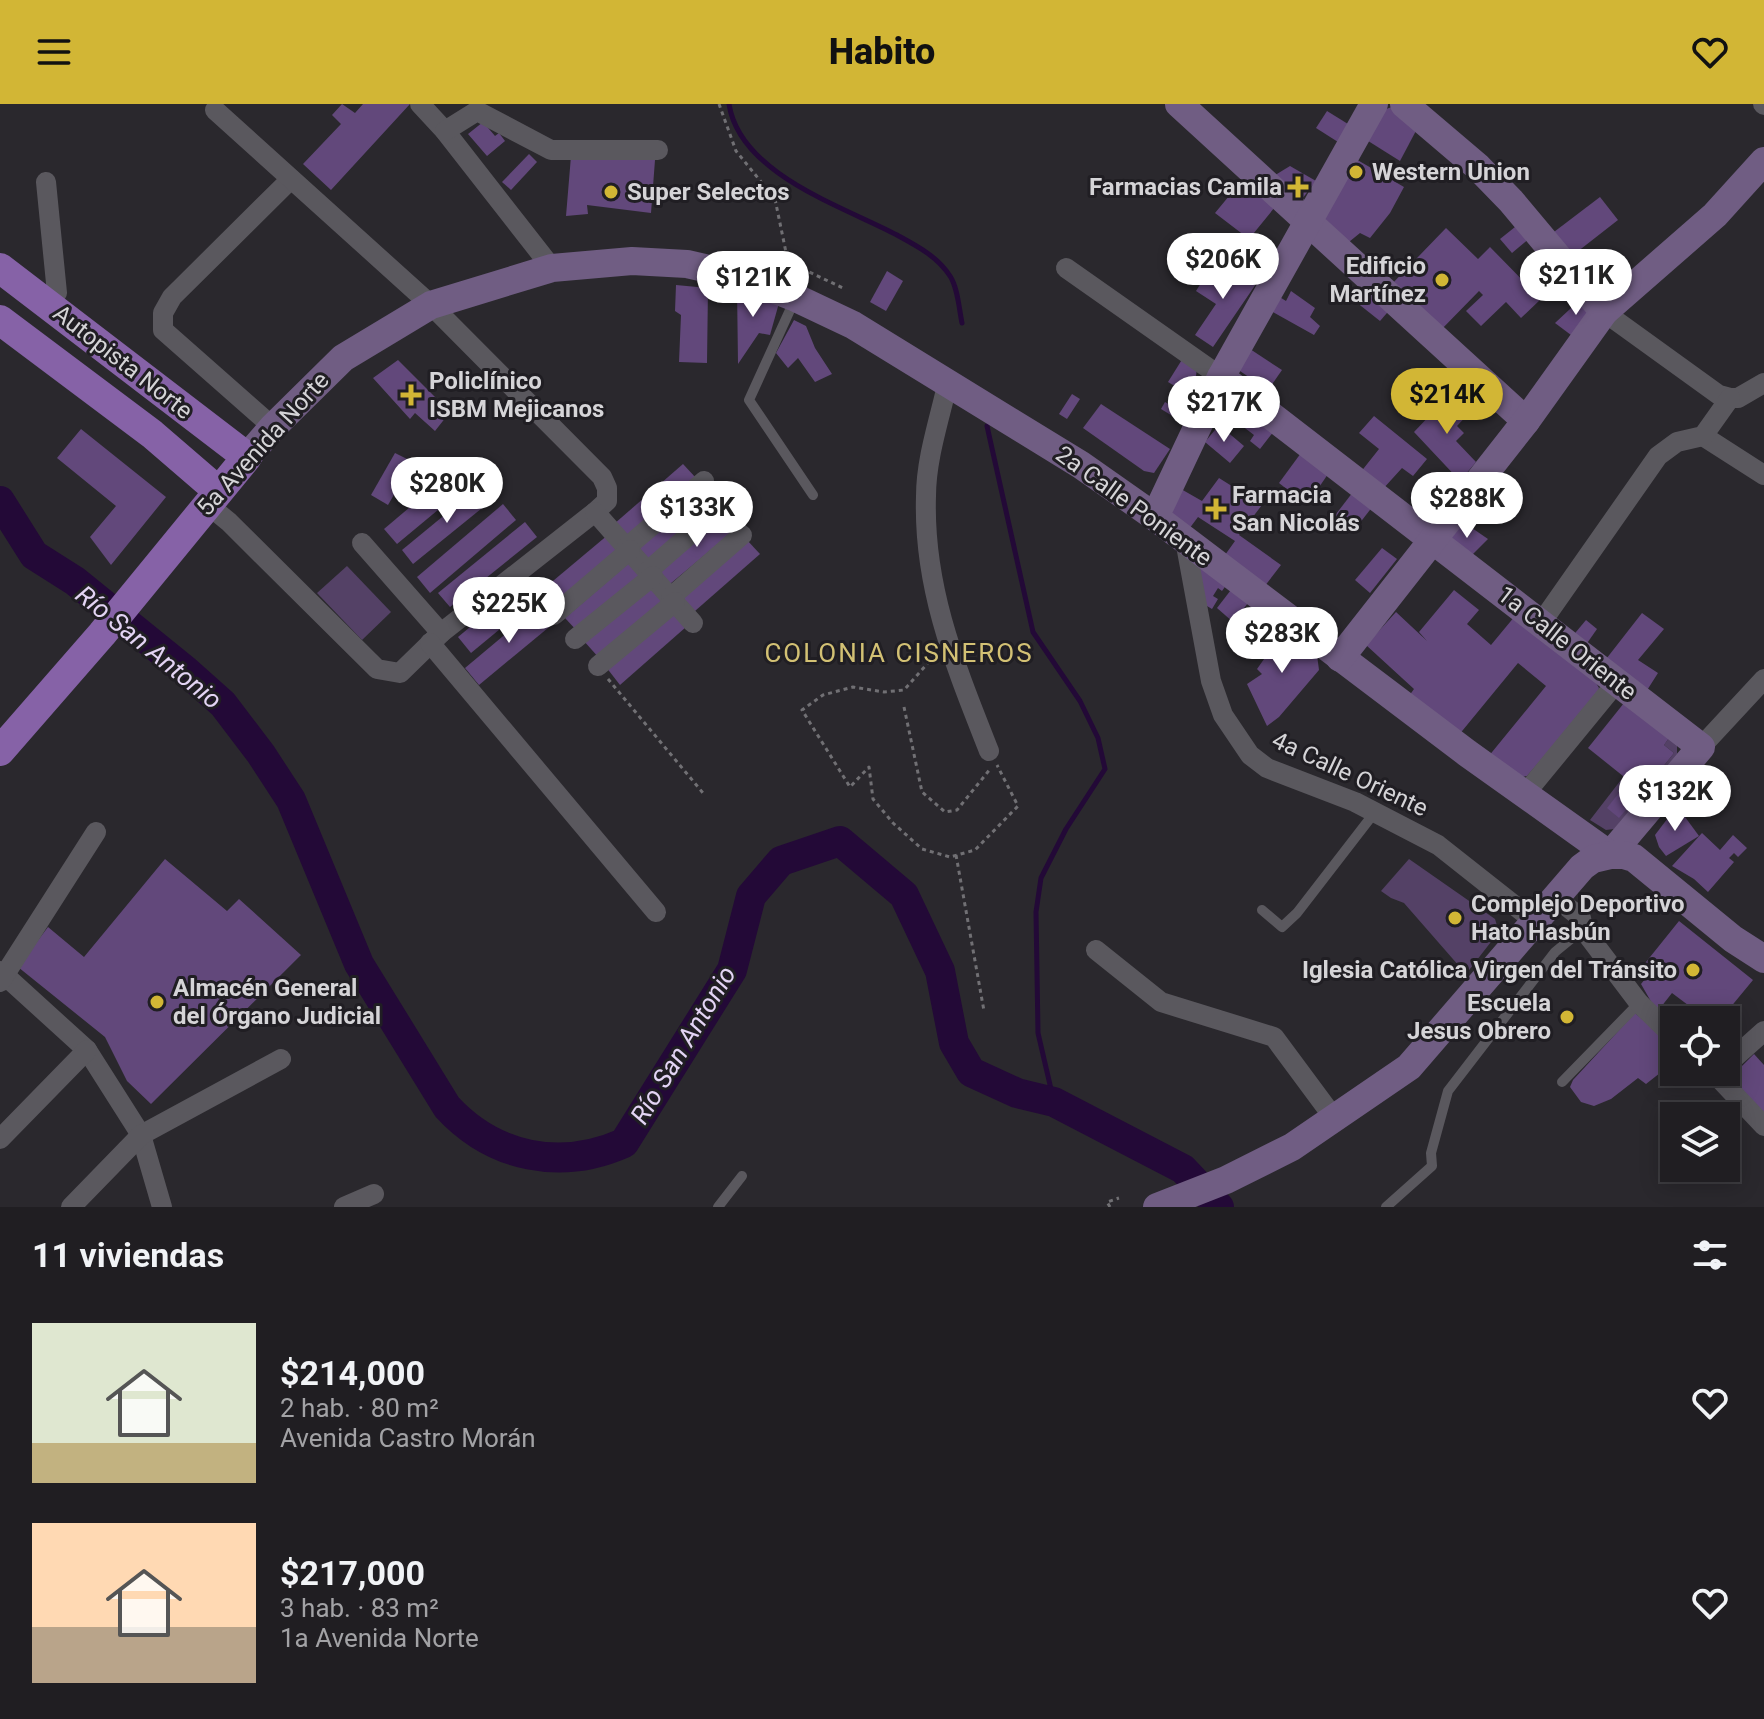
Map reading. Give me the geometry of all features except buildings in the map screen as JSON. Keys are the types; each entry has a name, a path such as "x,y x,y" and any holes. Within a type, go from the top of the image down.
{"main road":[{"path":"1179,104 1431,339 1526,421"},
{"path":"1155,517 1221,377 1288,274 1308,223 1374,104"},
{"path":"1404,104 1478,167 1604,312"},
{"path":"1340,658 1526,421 1604,312 1715,215 1764,161"},
{"name":"5a Avenida Norte","path":"0,751 102,634 212,497 273,427 343,358 431,305 552,268 632,261 687,264 740,276 796,298"},
{"name":"Autopista Norte","path":"0,268 247,457"},
{"name":"2a Calle Poniente","path":"796,298 853,325 1081,465 1155,517 1340,658 1470,749 1525,794 1566,819 1610,855 1624,855 1639,861 1733,939 1764,959"},
{"name":"Autopista Norte","path":"0,320 152,434 212,497"},
{"name":"1a Calle Oriente","path":"1221,377 1701,747"},
{"path":"1157,1207 1254,1167 1292,1147 1409,1067 1533,920 1585,864 1610,855 1701,747"}],"street":[{"path":"420,104 445,131 552,268"},
{"path":"212,497 229,522 377,669 400,673 435,638 607,501 607,488 602,477 431,305 215,110"},
{"path":"445,131 477,111 551,150 658,150"},
{"path":"273,427 163,330 163,313 172,297 291,179"},
{"path":"46,182 57,293 48,304"},
{"path":"1066,268 1221,377"},
{"path":"1604,312 1719,395 1738,398 1764,383"},
{"path":"948,381 928,470 925,495 927,536 946,639 989,751"},
{"path":"1541,623 1658,456 1677,442 1703,436 1730,398"},
{"path":"1703,436 1764,475"},
{"path":"554,615 704,481"},
{"path":"575,639 719,509"},
{"path":"595,512 693,623"},
{"path":"598,666 742,535"},
{"name":"4a Calle Oriente","path":"1185,540 1211,681 1223,715 1250,755 1267,768 1355,802 1438,845 1533,920"},
{"path":"362,543 656,912"},
{"path":"1701,747 1764,679"},
{"path":"1525,794 1617,682"},
{"path":"96,832 2,976 87,1050 141,1135 162,1207"},
{"path":"1555,897 1581,918 1583,929 1639,1003 1660,1023"},
{"path":"1096,950 1147,993 1168,1005 1274,1037 1334,1118"},
{"path":"1740,1052 1764,1031"},
{"path":"0,1139 87,1050"},
{"path":"71,1207 141,1135 281,1059"},
{"path":"1731,1086 1764,1126"},
{"path":"344,1207 374,1194"}],"lane":[{"path":"796,298 749,400 813,495"},
{"path":"1262,910 1282,927 1297,913 1375,812"},
{"path":"1386,1207 1432,1166 1431,1153 1448,1091 1555,952 1583,929"},
{"path":"1562,1082 1639,1003"},
{"path":"718,1207 742,1176"}],"path":[{"path":"719,104 736,151 775,199 788,262 843,288"},
{"path":"518,572 554,615"},
{"path":"904,707 922,792 933,802 945,812 957,810 995,762 1018,806 975,850 950,857 922,849 893,823 873,799 869,767 850,787 802,710 823,695 853,687 884,692 904,690 946,639"},
{"path":"598,666 703,793"},
{"path":"956,855 984,1011"},
{"path":"1110,1207 1107,1202 1119,1198"}],"shaded area":[{"path":"347,566 391,612 362,640 317,593"},
{"path":"1669,738 1677,745 1677,754 1614,829 1606,830 1590,820 1624,776 1644,791 1674,753 1664,745"},
{"name":"Complejo Deportivo Hato Hasbún","path":"1409,859 1495,919 1498,929 1494,938 1466,974 1404,903 1381,891"}],"waterway":[{"path":"729,104 737,129 752,150 772,169 796,185 912,243 939,263 955,286 962,323"},
{"path":"987,426 1033,632 1080,701 1098,738 1105,769 1066,829 1041,878 1036,912 1038,1033 1054,1102"},
{"name":"Río San Antonio","path":"0,501 34,555 75,581 223,704 291,800 359,964 447,1107 486,1138 530,1155 553,1157 600,1152 624,1143 732,970 751,896 781,861 840,841 904,895 940,971 954,1043 971,1072 1017,1093 1054,1102 1183,1169 1219,1207"}],"place":[{"name":"Western Union","path":"1356,172"},
{"name":"Farmacias Camila","path":"1298,187"},
{"name":"Super Selectos","path":"611,192"},
{"name":"Edificio Martínez","path":"1442,280"},
{"name":"Policlínico ISBM Mejicanos","path":"411,395"},
{"name":"Farmacia San Nicolás","path":"1216,509"},
{"name":"Complejo Deportivo Hato Hasbún","path":"1455,918"},
{"name":"Iglesia Católica Virgen del Tránsito","path":"1693,970"},
{"name":"Almacén General del Órgano Judicial","path":"157,1002"},
{"name":"Escuela Jesus Obrero","path":"1567,1017"}],"district":[{"name":"COLONIA CISNEROS","path":"899,653"}]}
